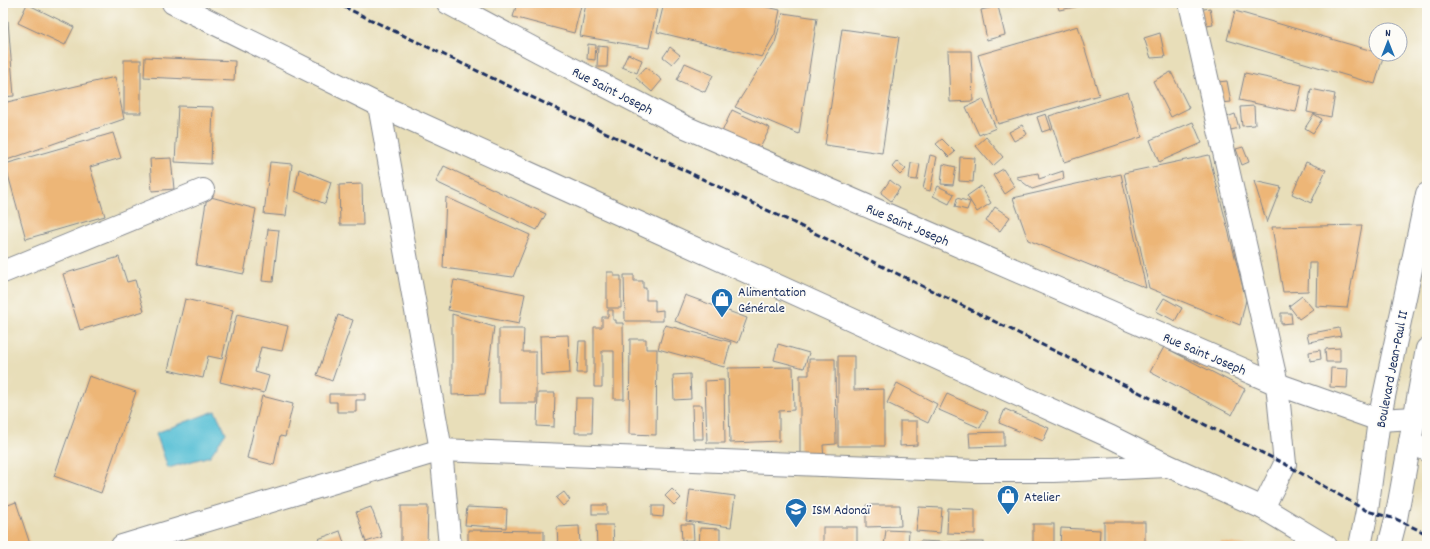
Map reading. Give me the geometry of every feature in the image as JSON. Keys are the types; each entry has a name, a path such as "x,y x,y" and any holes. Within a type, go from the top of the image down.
{"street":[{"path":"173,3 379,104 1111,436 1169,466 1263,508 1326,546"},
{"name":"Rue Saint Joseph","path":"448,3 684,126 1277,384 1379,420"},
{"path":"1190,3 1277,384 1285,464 1263,508"},
{"path":"379,104 441,450 450,546"},
{"path":"3,272 203,190"},
{"name":"Boulevard Jean-Paul II","path":"1360,546 1367,511 1379,420 1427,194"},
{"path":"1389,546 1419,446 1414,418 1426,362"},
{"path":"1379,420 1414,418"},
{"path":"122,546 441,450 976,471 1053,471 1169,466"}],"water":[{"path":"215,411 226,433 210,456 168,468 156,433"}],"building":[{"path":"517,3 570,3 581,6 574,33 513,17"},
{"path":"586,3 658,3 649,48 580,36"},
{"path":"664,3 749,3 780,10 775,34 762,57 657,32"},
{"path":"1057,3 1091,3 1091,4 1059,10"},
{"path":"27,4 74,27 65,45 18,23"},
{"path":"998,6 1005,35 987,40 981,10"},
{"path":"1210,8 1213,25 1200,27 1198,10"},
{"path":"1235,11 1368,50 1368,62 1382,62 1375,84 1227,40"},
{"path":"783,13 817,18 799,134 735,107 775,43"},
{"path":"8,21 14,96 3,97 3,22"},
{"path":"1078,26 1099,95 998,124 978,55"},
{"path":"842,29 899,37 882,153 825,145"},
{"path":"1160,33 1165,57 1151,58 1144,38"},
{"path":"588,44 596,45 595,60 587,59"},
{"path":"598,46 608,47 607,67 597,67"},
{"path":"670,47 680,55 672,64 663,57"},
{"path":"948,51 971,51 973,101 950,102"},
{"path":"628,54 642,60 637,73 622,67"},
{"path":"145,57 235,61 234,81 144,77"},
{"path":"124,60 141,60 141,113 124,113"},
{"path":"685,63 713,75 705,92 677,80"},
{"path":"646,67 662,80 652,92 636,78"},
{"path":"1171,72 1189,108 1171,117 1153,81"},
{"path":"1245,73 1302,85 1296,112 1239,100"},
{"path":"115,77 124,119 7,160 3,139 3,103"},
{"path":"1227,81 1231,102 1222,103 1218,82"},
{"path":"1311,89 1335,94 1331,117 1307,112"},
{"path":"1128,92 1142,137 1064,162 1049,116"},
{"path":"983,99 996,128 979,135 966,107"},
{"path":"178,106 213,107 211,164 175,162"},
{"path":"1254,106 1255,125 1242,126 1240,107"},
{"path":"732,110 770,128 758,152 721,134"},
{"path":"1046,114 1051,129 1042,132 1037,117"},
{"path":"1235,114 1239,128 1231,130 1227,117"},
{"path":"1314,114 1322,119 1313,133 1305,128"},
{"path":"1193,122 1202,143 1159,162 1150,140"},
{"path":"1022,125 1027,134 1014,141 1009,132"},
{"path":"113,133 121,158 90,167 105,216 26,239 5,164"},
{"path":"986,137 1003,157 993,166 976,146"},
{"path":"942,139 955,152 949,157 936,144"},
{"path":"1243,147 1249,162 1242,165 1236,149"},
{"path":"930,155 937,157 930,191 923,189"},
{"path":"1209,155 1246,300 1240,325 1149,288 1124,173"},
{"path":"960,157 975,158 973,182 959,181"},
{"path":"171,158 174,189 152,191 150,159"},
{"path":"897,161 906,169 900,175 892,167"},
{"path":"270,162 292,164 286,216 264,214"},
{"path":"1306,162 1326,170 1311,203 1292,194"},
{"path":"911,163 920,164 917,180 909,179"},
{"path":"943,164 956,167 953,185 941,184"},
{"path":"444,166 546,214 537,230 436,182"},
{"path":"299,169 331,182 325,204 295,191"},
{"path":"1003,169 1015,187 1005,194 993,175"},
{"path":"1063,171 1064,179 1032,189 1016,177 1038,173 1039,179"},
{"path":"1121,174 1146,288 1028,240 1013,198"},
{"path":"890,180 900,188 891,201 881,193"},
{"path":"1254,181 1281,187 1267,223"},
{"path":"362,184 363,225 340,225 339,185"},
{"path":"938,186 954,194 949,204 933,196"},
{"path":"981,186 991,203 977,212 967,196"},
{"path":"207,196 256,209 244,274 196,265"},
{"path":"446,197 530,235 513,277 443,268"},
{"path":"957,198 970,202 967,210 955,207"},
{"path":"995,207 1010,217 1000,231 986,221"},
{"path":"1362,225 1347,308 1316,306 1317,263 1309,263 1308,291 1283,292 1272,227"},
{"path":"268,229 279,230 273,282 262,281"},
{"path":"119,257 127,282 135,280 144,311 80,330 63,274"},
{"path":"607,272 614,272 614,276 621,276 621,308 607,308"},
{"path":"624,275 634,275 634,281 643,281 643,288 646,288 646,300 655,300 655,311 663,310 663,321 625,321"},
{"path":"454,280 525,294 519,324 448,310"},
{"path":"685,295 747,318 738,343 675,321"},
{"path":"1302,296 1313,309 1299,319 1289,306"},
{"path":"1164,298 1182,308 1175,321 1156,311"},
{"path":"185,299 233,310 222,359 208,356 203,378 168,370"},
{"path":"608,310 613,310 613,320 616,320 616,323 623,323 624,399 614,399 614,351 602,351 602,387 594,387 594,327 602,327 602,317 608,317"},
{"path":"1281,313 1291,313 1292,323 1281,324"},
{"path":"237,314 288,326 282,351 261,347 255,372 269,376 264,393 220,382"},
{"path":"452,314 494,327 485,394 452,395"},
{"path":"338,315 353,320 332,381 317,375"},
{"path":"665,325 731,342 724,367 658,349"},
{"path":"1339,328 1341,336 1309,342 1307,334"},
{"path":"499,329 524,329 523,352 536,352 536,403 499,403"},
{"path":"568,335 570,373 541,375 540,336"},
{"path":"630,339 646,339 646,349 657,349 656,435 629,434"},
{"path":"579,341 586,341 586,373 577,373"},
{"path":"778,344 809,353 804,368 774,360"},
{"path":"1164,347 1245,389 1232,415 1150,372"},
{"path":"1340,348 1340,362 1326,362 1325,349"},
{"path":"1320,350 1321,359 1310,361 1309,352"},
{"path":"838,356 854,356 854,390 884,389 884,446 838,446"},
{"path":"809,359 835,359 836,444 823,445 824,461 800,461 800,375 809,375"},
{"path":"793,367 794,410 779,411 779,441 730,443 728,368"},
{"path":"1331,368 1348,369 1347,388 1330,387"},
{"path":"690,374 691,399 674,400 673,375"},
{"path":"89,376 136,392 101,493 54,476"},
{"path":"724,380 725,443 707,443 705,381"},
{"path":"897,383 937,404 928,423 887,403"},
{"path":"538,393 555,393 554,427 537,426"},
{"path":"329,394 365,394 365,400 356,400 356,412 337,412 337,402 329,402"},
{"path":"947,394 988,412 980,428 939,410"},
{"path":"262,396 293,404 285,437 280,436 274,465 247,458"},
{"path":"576,398 593,398 592,433 575,433"},
{"path":"692,405 702,405 703,439 693,439"},
{"path":"1005,409 1049,428 1043,441 999,423"},
{"path":"900,421 917,421 917,445 900,446"},
{"path":"1004,432 1004,446 970,447 969,433"},
{"path":"672,489 681,498 674,505 665,496"},
{"path":"690,490 735,496 731,527 686,521"},
{"path":"564,492 570,500 563,506 556,498"},
{"path":"16,502 30,544 24,546 3,546 3,507"},
{"path":"592,505 607,505 607,514 592,514"},
{"path":"866,505 900,505 901,526 866,527"},
{"path":"401,506 428,506 427,546 401,546"},
{"path":"652,506 664,506 663,517 652,516"},
{"path":"371,507 382,537 366,542 356,512"},
{"path":"467,507 507,509 506,528 465,525"},
{"path":"919,507 942,508 940,533 916,531"},
{"path":"948,508 975,509 975,534 947,533"},
{"path":"1104,522 1145,522 1145,546 1104,546"},
{"path":"681,524 693,524 694,540 682,541"},
{"path":"1033,524 1054,524 1054,546 1033,546"},
{"path":"596,525 613,525 614,546 597,546"},
{"path":"579,526 580,546 558,546 557,527"},
{"path":"823,527 857,527 857,546 823,546"},
{"path":"700,528 720,529 720,546 699,546"},
{"path":"1061,528 1100,530 1099,546 1060,546"},
{"path":"468,530 544,531 544,546 468,546"},
{"path":"886,530 909,531 908,546 884,546"},
{"path":"340,531 345,546 320,546 318,539"},
{"path":"920,541 942,542 942,546 919,546"},
{"path":"619,542 644,543 644,546 619,546"},
{"path":"948,542 984,542 984,546 948,546"},
{"path":"1221,542 1245,545 1245,546 1220,546"}],"railway":[{"path":"336,3 794,223 1285,464 1367,511 1396,519 1427,534"}],"place":[{"name":"Alimentation Générale","path":"722,318"},
{"name":"Atelier","path":"1008,516"},
{"name":"ISM Adonaï","path":"796,528"}]}
